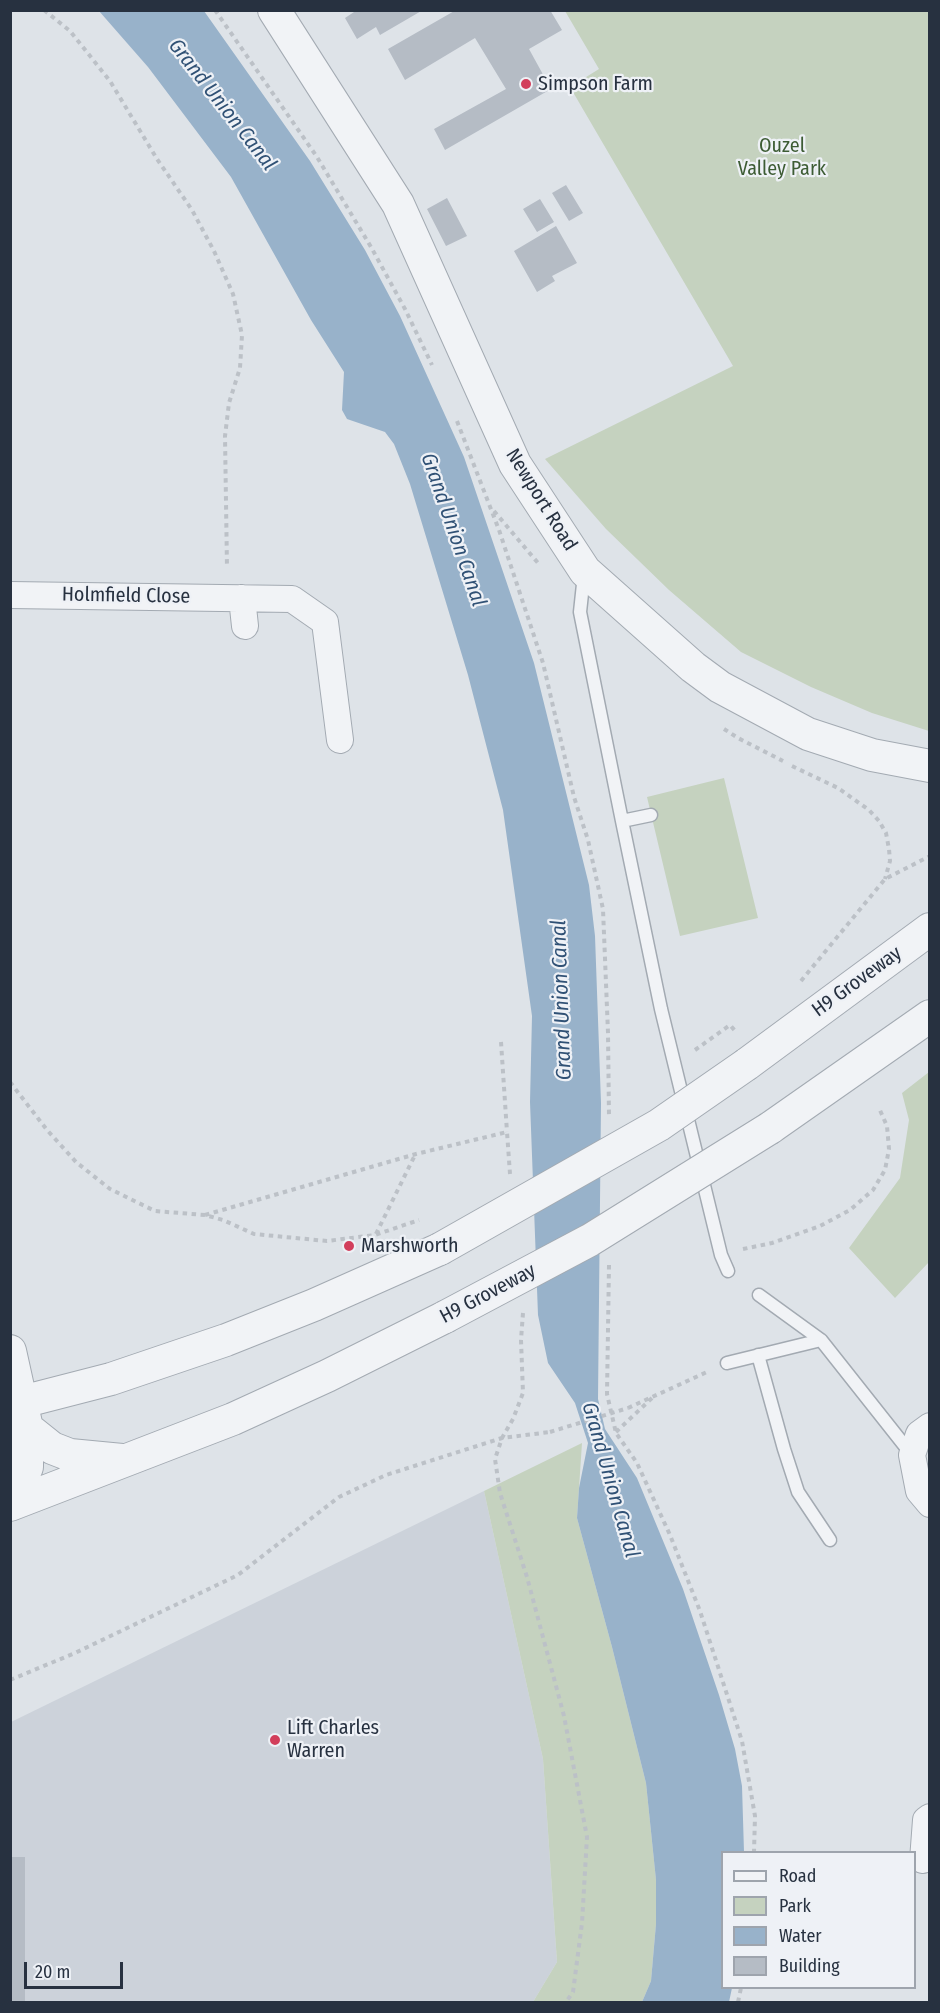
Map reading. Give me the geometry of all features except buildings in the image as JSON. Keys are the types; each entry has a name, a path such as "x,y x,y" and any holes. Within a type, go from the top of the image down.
{"street":[{"name":"Newport Road","path":"274,10 398,204 515,464 585,571 693,667 720,687 808,734 872,755 930,766"},
{"name":"Holmfield Close","path":"10,595 292,599 325,622 340,740"},
{"path":"235,598 245,626"},
{"name":"H9 Groveway","path":"20,1412 226,1340 314,1305 440,1249 659,1125 747,1064 930,929"},
{"name":"H9 Groveway","path":"10,1505 232,1419 296,1390 445,1317 590,1240 770,1128 930,1016"},
{"path":"10,1351 27,1467 20,1484 10,1497"},
{"path":"20,1412 52,1448 70,1455 129,1460"},
{"path":"930,1426 920,1434 912,1455 920,1491 930,1504"},
{"path":"923,1860 926,1820 930,1817"}],"lane":[{"path":"585,571 580,612 622,821 659,998 721,1255 728,1271"},
{"path":"622,821 651,815"},
{"path":"759,1295 821,1340 912,1455"},
{"path":"728,1363 821,1340"},
{"path":"758,1355 798,1492 830,1540"}],"path":[{"path":"44,10 70,31 110,81 157,159 192,210 214,251 232,294 242,335 240,368 230,403 225,436 235,598"},
{"path":"215,10 329,177 405,309 436,375"},
{"path":"455,418 470,451 499,530 543,663 574,797 588,840 603,909 609,1125"},
{"path":"801,981 885,879 930,856"},
{"path":"675,1064 730,1025 736,1032 745,1024"},
{"path":"501,1042 511,1177"},
{"path":"10,1082 47,1130 76,1162 111,1189 155,1211 205,1215 223,1220 254,1234 327,1241 375,1235 429,1216"},
{"path":"721,1255 772,1243 820,1226 850,1210 873,1190 885,1170 889,1149 887,1126 879,1108"},
{"path":"205,1215 416,1154 507,1132"},
{"path":"375,1235 416,1154"},
{"path":"609,1264 607,1394 616,1433 637,1463 670,1535 700,1611 742,1741 755,1816 754,1851"},
{"path":"522,1302 523,1393 495,1459 500,1494 527,1577 564,1716 587,1837 582,1923 573,1992 566,2002"},
{"path":"11,1679 75,1653 238,1575 339,1497 386,1475 502,1438 550,1432 628,1408 728,1363"},
{"path":"616,1433 655,1395"}],"shaded area":[{"name":"Lift Charles Warren","path":"484,1491 543,1759 557,1962 533,2002 11,2002 11,1722"}],"green space":[{"name":"Ouzel Valley Park","path":"565,11 929,11 929,731 872,713 811,687 741,652 669,590 606,529 545,459 733,366 570,87 599,69"},
{"path":"724,778 758,918 680,936 647,797"},
{"path":"929,1072 929,1262 895,1298 849,1248 900,1178 909,1120 902,1093"},
{"path":"582,1443 577,1518 646,1783 656,1880 656,1924 651,1981 642,2002 533,2002 557,1962 543,1759 484,1491"}],"water":[{"name":"Grand Union Canal","path":"99,11 204,11 310,161 365,250 400,316 464,457 534,663 589,885 595,936 601,1103 598,1399 605,1429 637,1478 683,1589 719,1695 735,1749 742,1786 744,1851 721,1851 721,1989 732,1989 729,2002 642,2002 651,1981 656,1924 656,1880 646,1783 577,1518 579,1488 588,1443 575,1403 548,1363 538,1315 530,1102 532,1016 503,810 468,675 410,484 394,444 385,432 347,419 342,410 344,372 311,320 231,177 148,67"}],"place":[{"name":"Simpson Farm","path":"526,84"},
{"name":"Marshworth","path":"349,1246"},
{"name":"Lift Charles Warren","path":"275,1740"}]}
